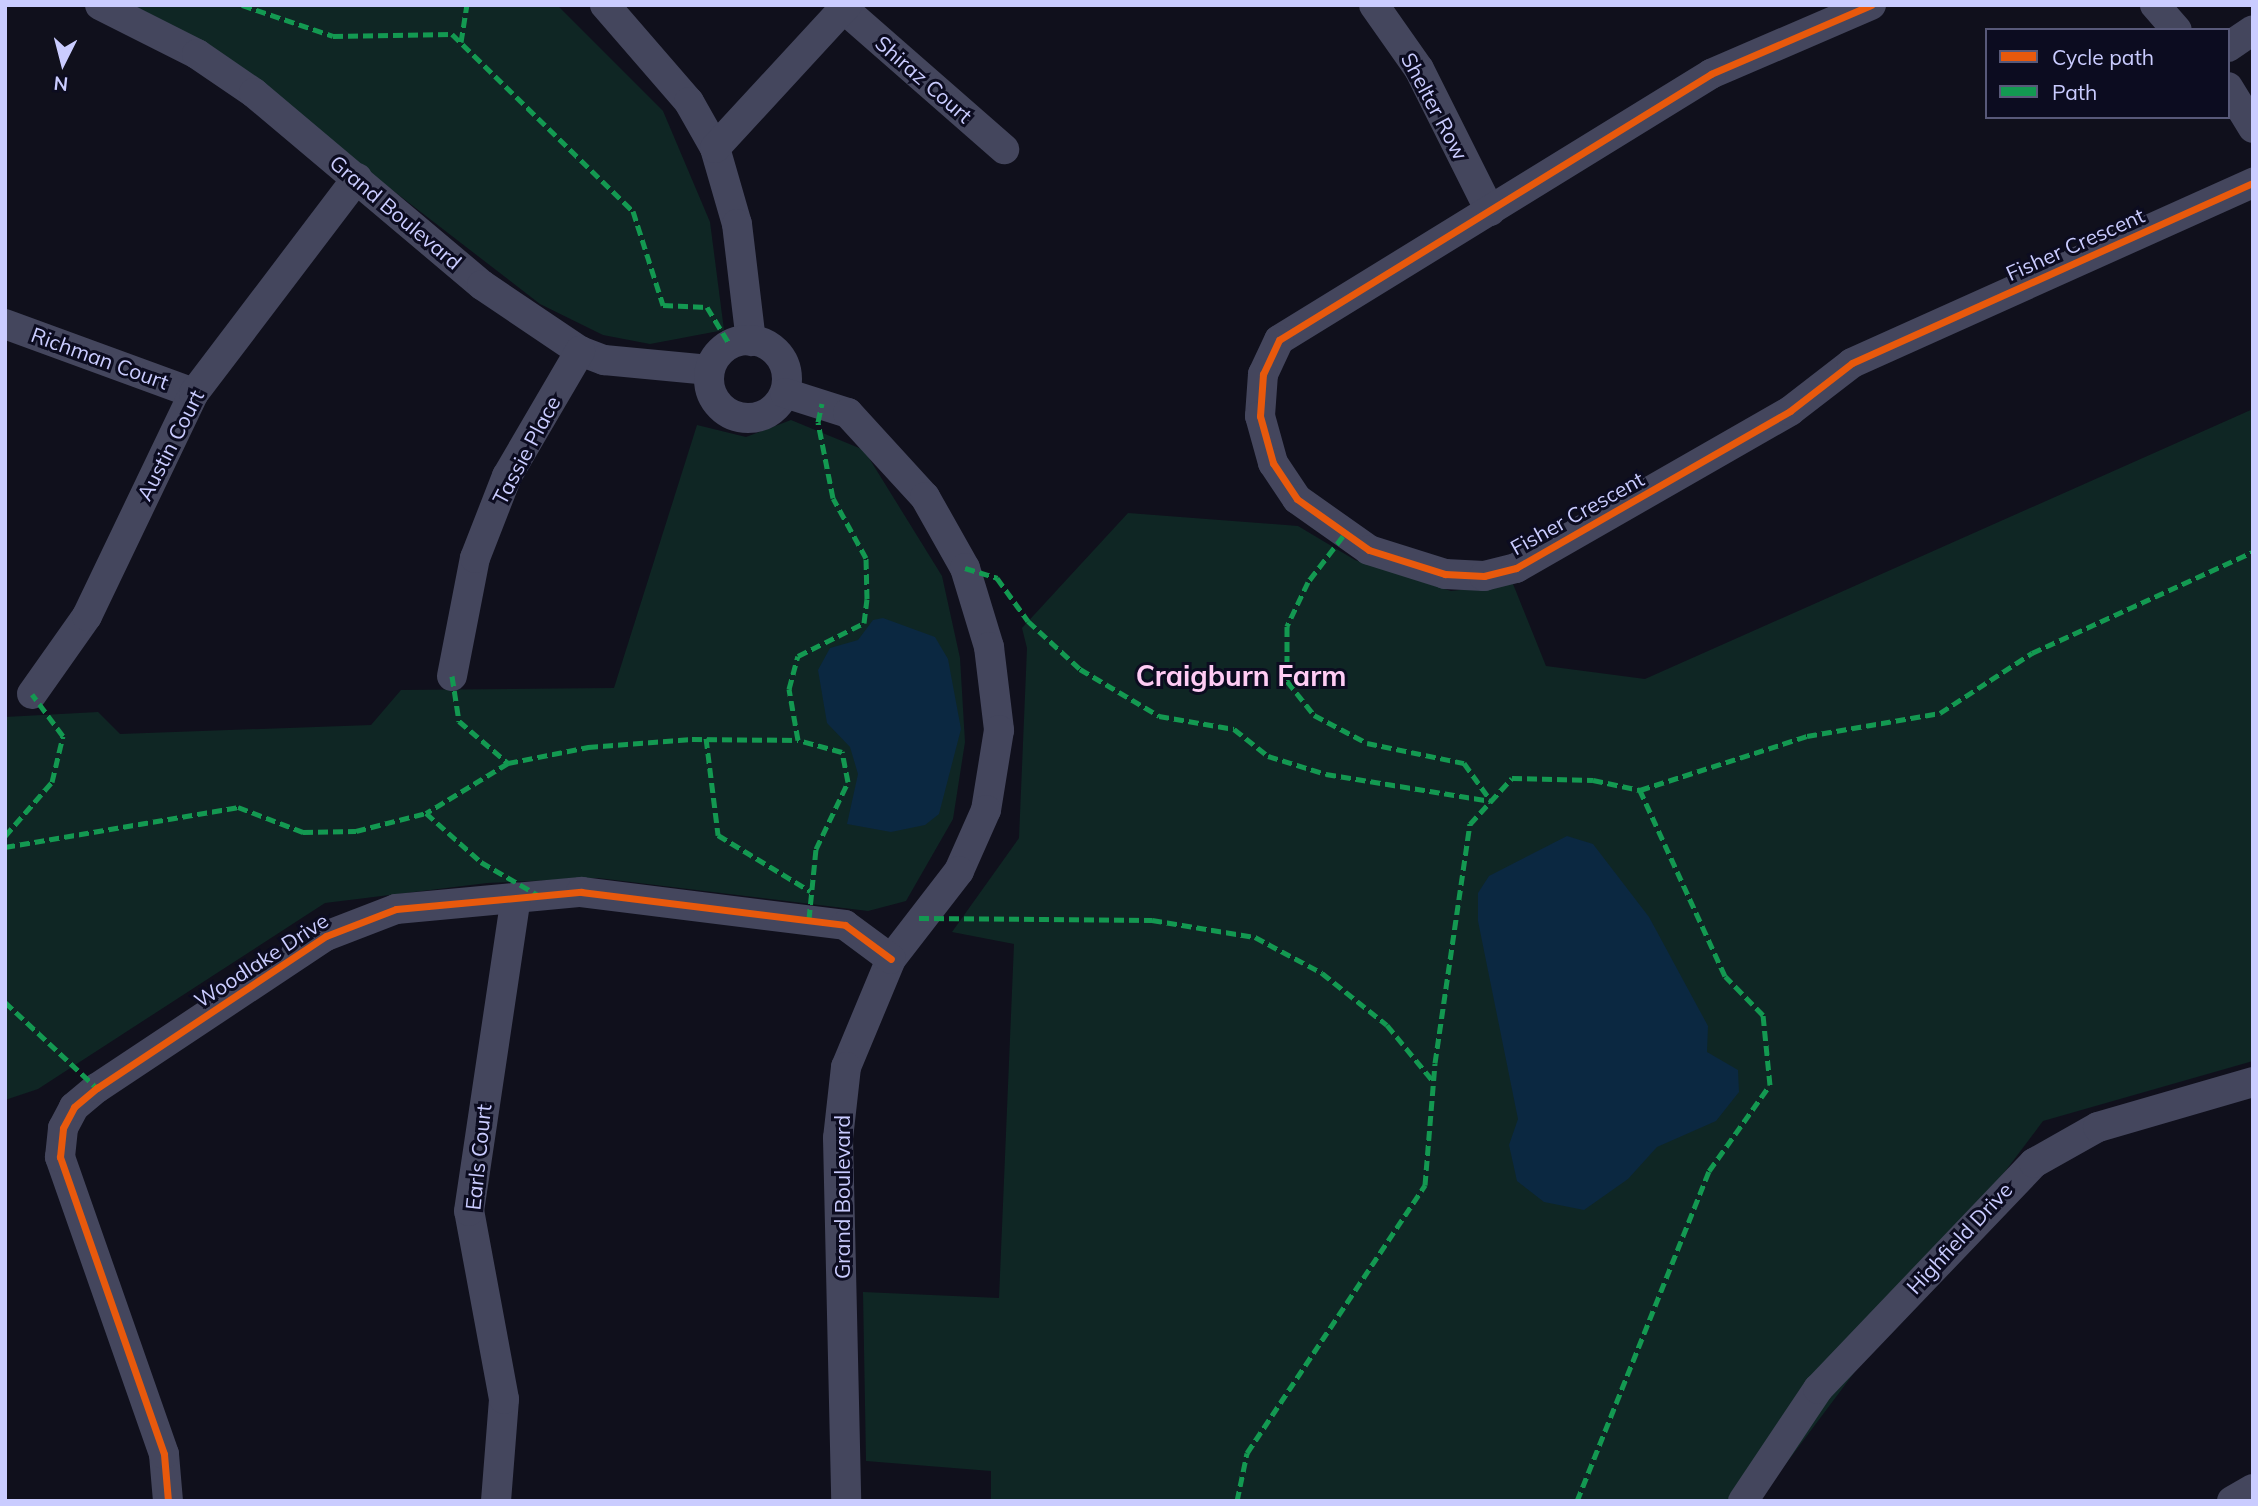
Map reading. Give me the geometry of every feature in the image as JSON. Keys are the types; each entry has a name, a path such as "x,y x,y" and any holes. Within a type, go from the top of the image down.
{"street":[{"name":"Grand Boulevard","path":"100,5 208,62 357,178 482,285 580,351 604,360 710,370"},
{"path":"605,5 689,102 715,148 737,224 751,341"},
{"name":"Shelter Row","path":"1374,5 1419,69 1490,211"},
{"name":"Fisher Crescent","path":"1871,5 1711,74 1490,211 1307,317 1279,340 1263,374 1260,416 1273,463 1297,499 1369,550 1445,574 1484,576 1516,568 1790,411 1852,363 2253,183"},
{"path":"2155,5 2175,28"},
{"path":"715,148 846,7"},
{"name":"Shiraz Court","path":"846,7 1003,149"},
{"path":"2230,46 2253,30"},
{"path":"2230,90 2253,128"},
{"name":"Austin Court","path":"32,694 87,616 194,393 357,178"},
{"name":"Richman Court","path":"5,324 194,393"},
{"path":"751,341 781,358 785,393 757,418 731,415 713,396 710,370 730,345 751,341"},
{"name":"Tassie Place","path":"453,676 475,558 507,476 580,351"},
{"name":"Grand Boulevard","path":"785,393 848,413 925,496 965,568 989,647 999,730 986,810 959,871 891,959 846,1067 838,1138 846,1501"},
{"name":"Woodlake Drive","path":"164,1500 164,1454 60,1157 63,1128 74,1107 326,936 361,919 396,909 581,892 845,925 891,959"},
{"name":"Earls Court","path":"496,1501 504,1399 469,1211 516,897"},
{"name":"Highfield Drive","path":"1743,1501 1818,1390 2034,1163 2098,1127 2253,1082"},
{"path":"2232,1501 2253,1489"}],"green space":[{"path":"121,5 557,5 663,111 710,222 724,330 650,344 603,335 540,304 220,57"},
{"path":"2253,409 2253,1061 2043,1121 1758,1501 991,1501 991,1471 866,1461 863,1292 999,1298 1014,944 952,932 1019,838 1027,648 1022,628 1128,513 1298,526 1355,560 1451,591 1513,584 1546,666 1645,679"},
{"path":"791,420 864,450 942,576 960,658 965,742 953,819 906,901 868,911 598,878 487,883 325,903 38,1089 5,1100 5,717 98,712 120,734 371,725 401,690 614,688 697,425 746,437"}],"water":[{"path":"883,618 935,637 948,659 961,729 939,814 925,825 891,832 847,824 858,774 850,747 827,723 818,670 830,648 858,640 873,620"},
{"path":"1567,836 1593,844 1649,917 1708,1026 1707,1052 1738,1070 1739,1092 1716,1121 1657,1147 1628,1179 1584,1210 1544,1202 1517,1181 1509,1145 1518,1119 1478,921 1478,893 1489,876"}],"marked path":[{"path":"242,5 333,36 452,34 633,211 663,305 707,307 730,345"},
{"path":"461,42 467,5"},
{"path":"809,919 816,849 848,782 842,752 798,740 789,689 798,656 864,623 867,599 866,558 833,498 818,422 822,403"},
{"path":"1343,536 1308,582 1287,626 1287,681 1314,715 1367,743 1464,763 1491,801"},
{"path":"1237,1501 1247,1453 1425,1185 1435,1063 1470,824 1512,778 1593,780 1640,790 1807,736 1940,713 2032,653 2253,552"},
{"path":"965,568 997,578 1028,621 1080,669 1159,716 1234,729 1268,756 1326,774 1491,801"},
{"path":"452,676 459,721 508,763 426,813 481,862 538,895"},
{"path":"5,836 52,782 63,736 32,694"},
{"path":"706,738 718,835 810,891"},
{"path":"508,763 588,747 692,739 798,740"},
{"path":"1577,1501 1709,1171 1770,1085 1763,1015 1725,976 1640,790"},
{"path":"5,847 238,807 303,832 356,831 426,813"},
{"path":"919,918 1152,920 1255,937 1322,973 1387,1025 1433,1081"},
{"path":"5,1002 97,1088"}],"cycle path":[{"path":"1871,5 1711,74 1279,340 1263,374 1260,416 1273,463 1297,499 1369,550 1445,574 1484,576 1516,568 1790,411 1852,363 2253,183"},
{"path":"168,1501 164,1454 60,1157 63,1128 74,1107 97,1088 326,936 396,909 581,892 845,925 891,959"}],"district":[{"name":"Craigburn Farm","path":"1241,676"}]}
